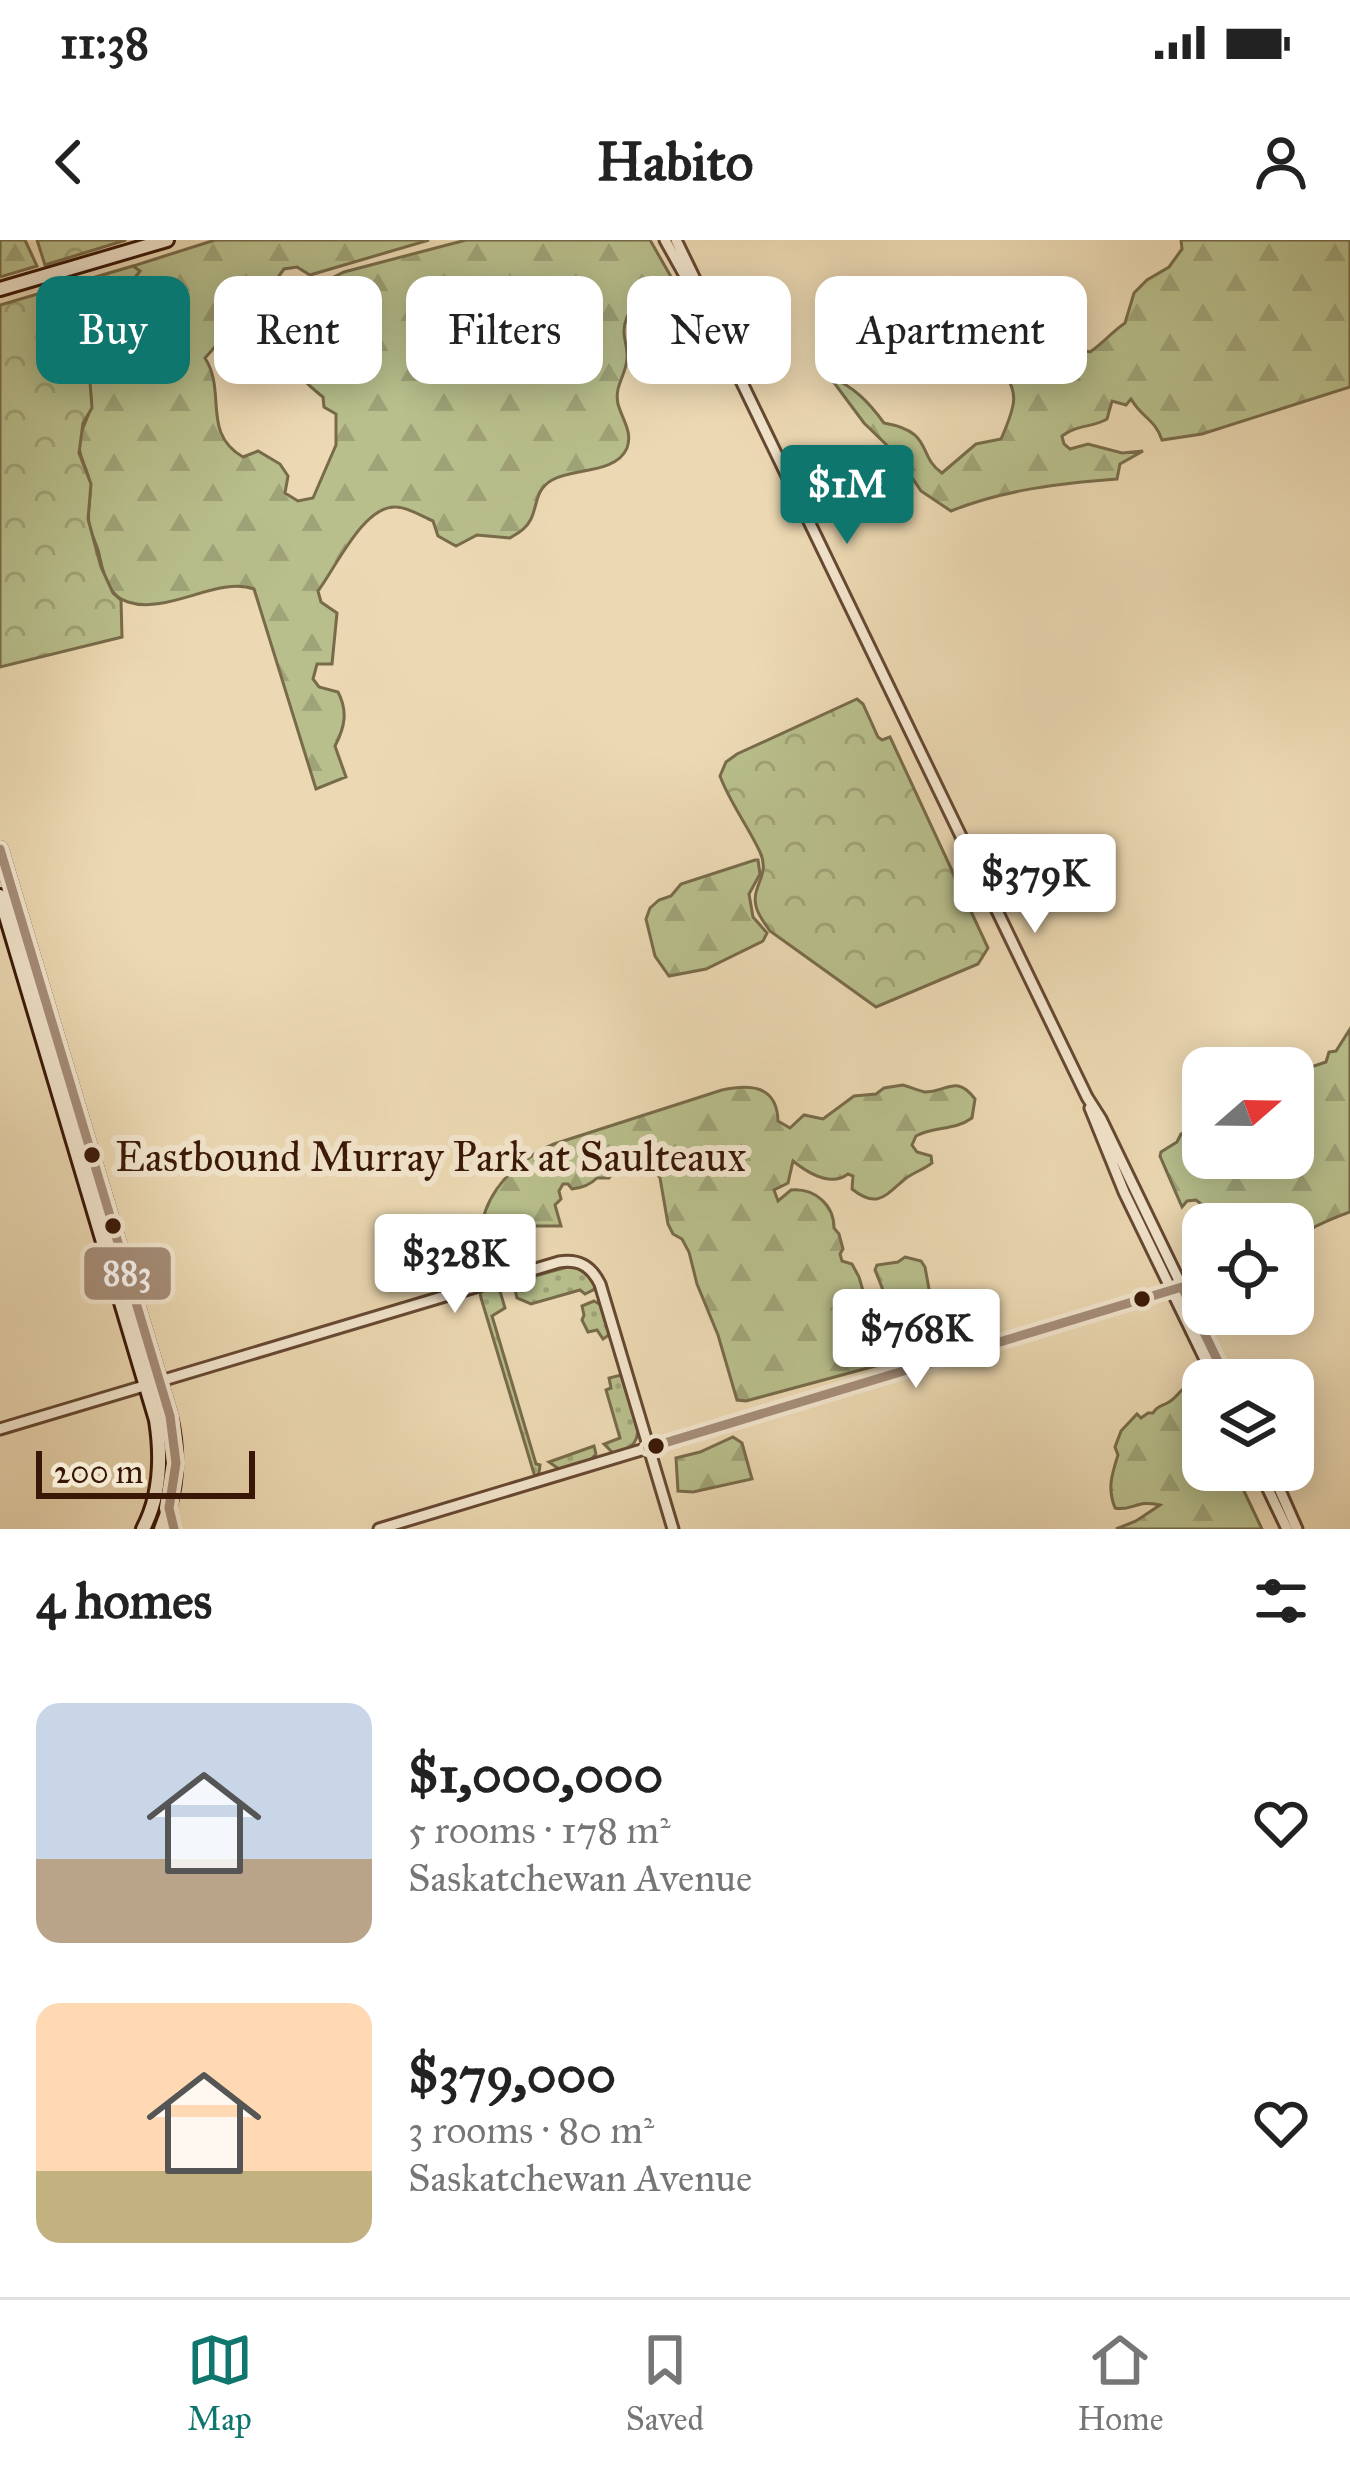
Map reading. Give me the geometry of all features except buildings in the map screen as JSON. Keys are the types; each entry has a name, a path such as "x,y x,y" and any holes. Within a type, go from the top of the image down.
{"street":[{"path":"3,289 167,240"},
{"path":"664,240 686,276"},
{"path":"676,240 693,276"},
{"path":"744,384 1088,1097 1124,1192 1215,1359"},
{"path":"0,849 115,1232 153,1383 160,1466 142,1529"},
{"path":"0,896 98,1224 176,1445 176,1476 161,1529"},
{"path":"98,1224 115,1232"},
{"path":"0,1429 573,1261 591,1269 600,1284 673,1529"},
{"path":"1177,1289 1206,1359"},
{"path":"380,1529 418,1524 648,1448 1177,1289"},
{"path":"1269,1491 1287,1529"},
{"path":"1281,1491 1298,1529"},
{"path":"169,1508 173,1529"}],"green space":[{"path":"0,240 25,240 37,266 0,277"},
{"path":"37,240 126,240 45,265"},
{"path":"215,240 429,240 310,275 297,267 284,269 279,276 214,276 214,347 205,358 222,436 243,457 258,451 280,464 288,476 285,493 298,501 313,498 336,445 336,414 324,407 323,397 308,384 382,384 382,276 336,276 466,240 650,240 671,276 627,276 627,359 617,398 629,436 627,448 614,462 547,484 529,522 510,538 477,535 456,546 438,536 433,521 396,507 373,516 352,539 318,591 321,602 337,613 332,664 317,664 313,679 319,687 338,692 341,699 344,719 335,746 346,777 316,789 254,589 225,587 143,605 120,599 106,581 89,523 89,481 79,443 91,405 88,384 190,384 190,276 134,276 139,271 133,266"},
{"path":"1181,240 1350,240 1350,387 1202,434 1162,440 1131,399 1126,405 1112,401 1107,419 1062,436 1070,449 1088,444 1122,453 1143,451 1120,464 1117,479 1032,489 951,511 921,491 897,455 864,423 835,384 844,384 860,395 884,423 911,432 942,473 976,444 1001,439 1014,400 1010,384 1087,384 1087,351 1125,323 1134,293 1169,267 1182,249"},
{"path":"133,266 140,271 136,276 99,276"},
{"path":"36,294 36,384 90,384 92,408 83,423 79,453 91,484 88,519 101,567 121,600 122,637 0,667 0,305"},
{"path":"857,699 878,737 890,737 988,948 978,964 876,1007 770,931 755,899 763,860 720,776 726,762 737,754"},
{"path":"758,860 760,874 749,894 753,917 767,933 763,941 706,969 669,976 655,956 646,919 650,908 681,884"},
{"path":"1350,1029 1350,1212 1314,1228 1314,1203 1196,1200 1182,1207 1160,1156 1182,1134 1182,1179 1314,1179 1314,1066 1336,1051"},
{"path":"903,1085 925,1092 957,1086 975,1099 972,1118 916,1136 912,1145 931,1156 932,1163 874,1199 852,1189 853,1176 827,1179 793,1161 788,1183 774,1190 778,1201 791,1190 800,1190 827,1205 839,1234 842,1261 852,1264 859,1277 882,1355 879,1365 737,1400 689,1252 668,1224 660,1178 650,1163 615,1169 609,1178 597,1178 579,1188 563,1184 555,1205 561,1226 534,1226 528,1251 502,1259 486,1257 483,1221 497,1188 523,1162 554,1144 732,1088 767,1094 778,1121 790,1128 804,1115 823,1119 854,1096"},
{"path":"905,1257 925,1267 933,1311 949,1333 948,1342 924,1351 909,1352 898,1343 875,1270 877,1265"},
{"path":"571,1266 588,1274 595,1289 531,1304 517,1298 517,1281"},
{"path":"500,1291 505,1308 492,1316 540,1465 535,1477 481,1298 480,1292"},
{"path":"594,1301 601,1305 609,1331 603,1339 597,1330 588,1332 582,1320 582,1306"},
{"path":"621,1375 638,1434 631,1446 613,1453 604,1444 620,1438 606,1390 611,1388 609,1378"},
{"path":"1182,1390 1182,1491 1244,1491 1262,1529 1116,1529 1160,1505 1115,1508 1111,1481 1121,1431 1137,1414 1141,1418"},
{"path":"733,1437 742,1443 752,1479 678,1491 676,1458"},
{"path":"594,1446 596,1454 590,1461 559,1469 549,1462"}],"transit line":[{"name":"883","path":"0,849 170,1416 176,1463 169,1508 174,1529"},
{"name":"883","path":"648,1448 1182,1287 1217,1359"}],"place":[{"name":"Eastbound Murray Park at Saulteaux","path":"92,1155"}]}
